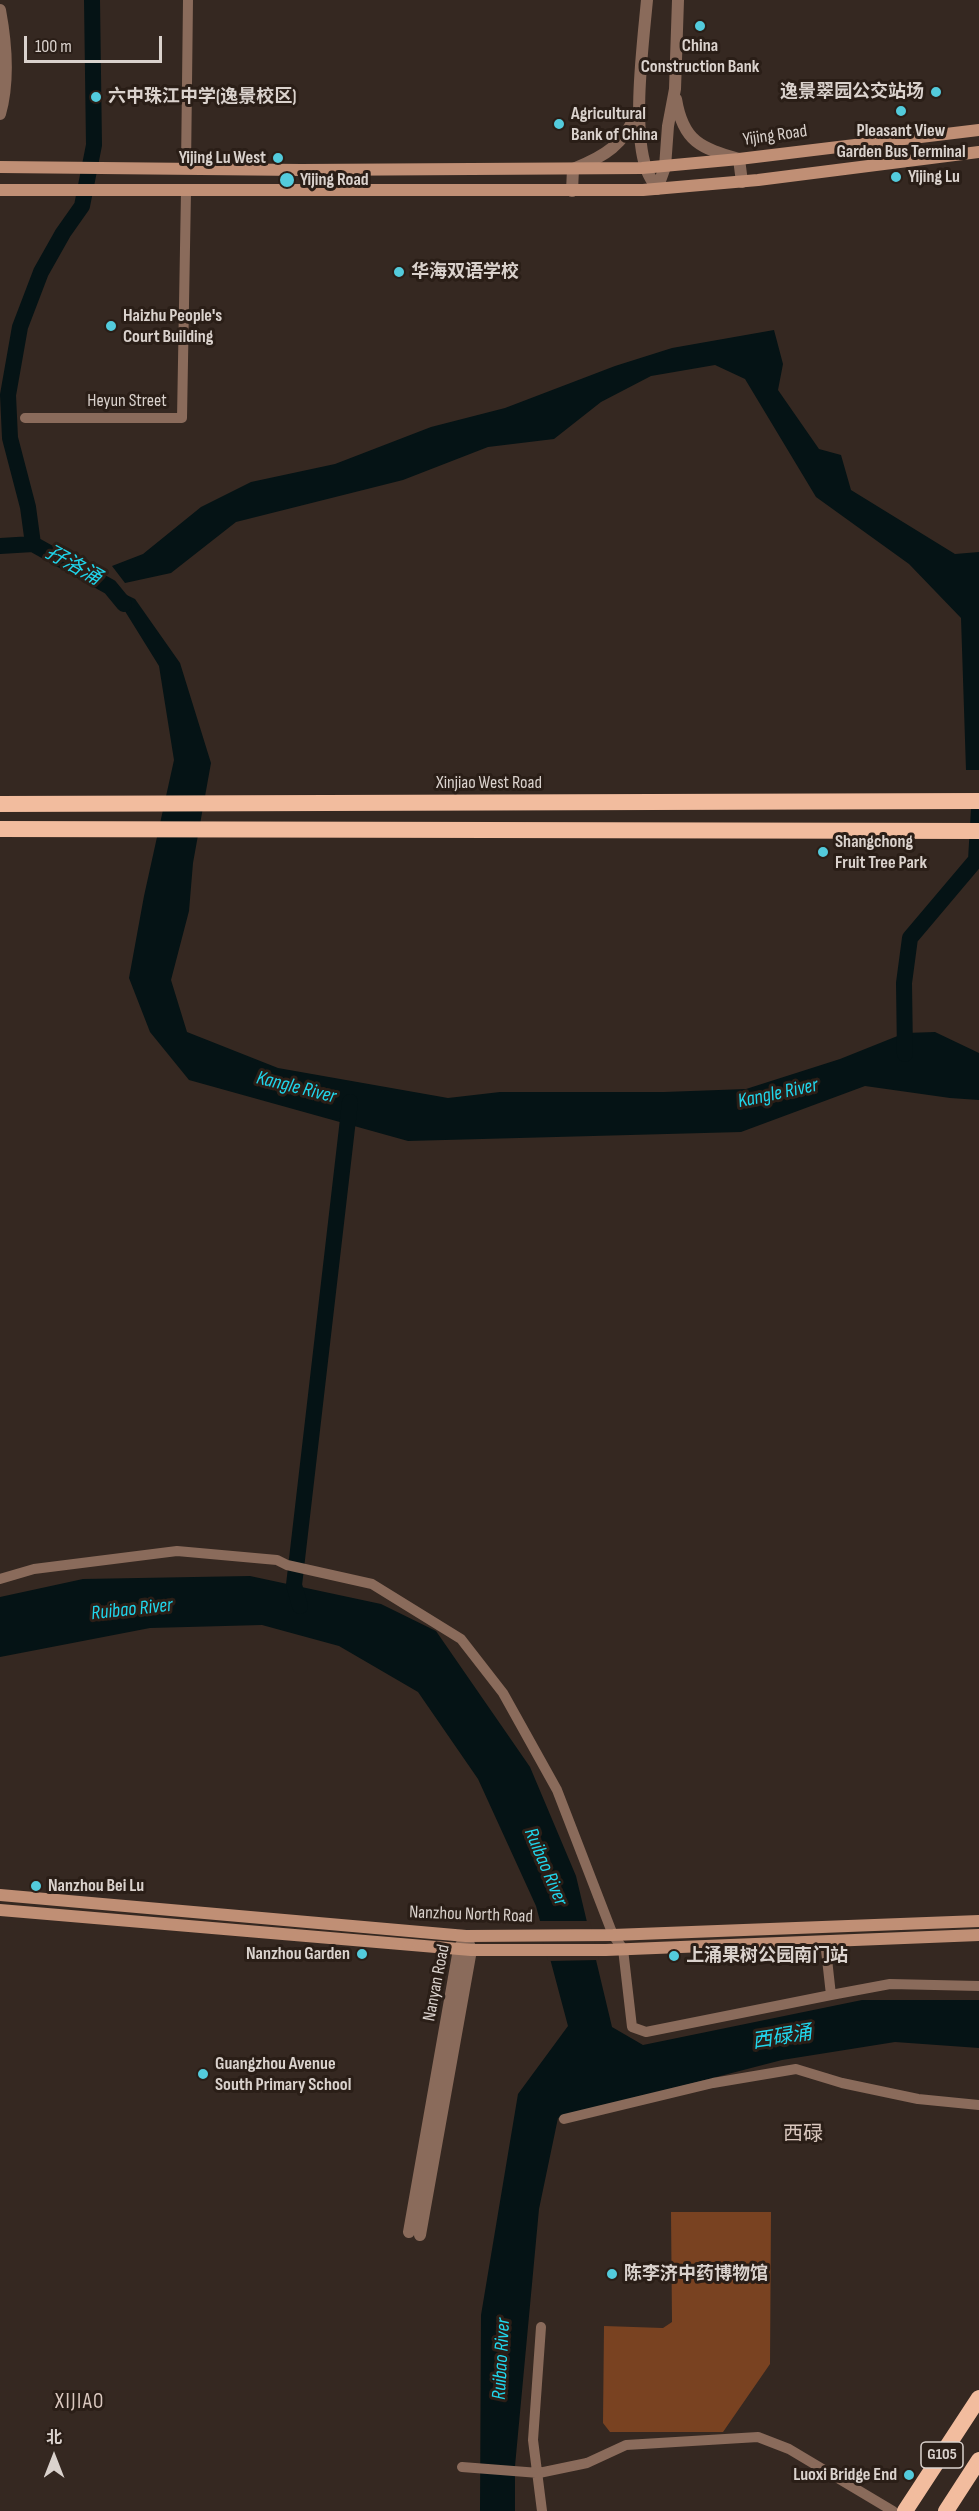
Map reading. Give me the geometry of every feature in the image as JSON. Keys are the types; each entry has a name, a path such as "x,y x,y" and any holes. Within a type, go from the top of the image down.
{"highway":[{"name":"Xinjiao West Road","path":"0,804 979,801"},
{"path":"0,829 979,831"},
{"name":"G105","path":"904,2511 979,2398"},
{"name":"G105","path":"946,2511 979,2460"}],"main road":[{"name":"Yijing Road","path":"0,167 646,168 979,130"},
{"path":"0,190 572,191 657,189 742,182 979,152"},
{"name":"Nanzhou North Road","path":"0,1896 466,1936 607,1935 979,1921"},
{"name":"Nanzhou North Road","path":"0,1910 465,1950 606,1950 979,1935"}],"street":[{"path":"186,168 188,0"},
{"path":"647,0 640,108 646,168 657,189"},
{"path":"657,189 665,167 668,126 675,89 678,0"},
{"path":"0,10 4,39 4,82 0,114"},
{"path":"675,89 682,123 696,142 710,150 739,159 742,182"},
{"path":"572,191 573,169 594,161 617,146 632,125 640,108"},
{"name":"Heyun Street","path":"25,418 182,418 186,191"},
{"path":"0,1579 34,1569 177,1551 277,1560 287,1565 372,1584 461,1639 503,1693 557,1790 607,1935 623,1949 632,2027 646,2032 890,1984 979,1986"},
{"name":"Nanyan Road","path":"415,2233 466,1936"},
{"path":"825,1941 831,1995"},
{"path":"564,2119 713,2083 796,2069 842,2083 918,2099 979,2105"},
{"path":"541,2327 533,2440 539,2473 542,2511"},
{"path":"462,2467 539,2473 586,2463 626,2445 758,2436 789,2449 893,2511"}],"shaded area":[{"path":"671,2212 771,2212 770,2364 723,2432 610,2432 603,2423 604,2326 663,2328 672,2322"}],"water":[{"path":"774,330 783,364 778,390 819,449 841,455 851,490 955,554 979,552 979,770 966,770 961,618 909,564 816,497 745,379 715,365 651,376 601,402 554,439 488,447 403,480 236,522 171,573 125,583 112,566 143,554 201,507 251,482 335,464 431,427 505,408 615,366 672,348"},
{"name":"Kangle River","path":"110,587 135,599 180,663 211,763 193,863 189,911 171,980 187,1032 278,1068 448,1098 500,1092 664,1092 746,1089 840,1059 905,1033 935,1032 979,1053 979,1100 865,1086 741,1132 408,1141 189,1080 150,1032 129,978 144,896 174,760 159,666"},
{"path":"250,1576 381,1604 436,1631 530,1767 576,1876 612,2027 643,2045 862,2000 979,2000 979,2048 895,2042 782,2060 558,2118 539,2209 515,2466 515,2511 480,2511 481,2315 518,2094 568,2026 536,1906 478,1779 418,1692 339,1646 262,1625 150,1628 0,1657 0,1597 83,1579"}],"pier":[{"path":"537,1921 590,1921 599,1960 548,1961"}],"waterway":[{"path":"33,544 28,507 10,438 8,395 20,327 41,272 63,233 82,206 94,145 92,0"},
{"name":"孖洛涌","path":"0,546 33,544 110,587 124,604"},
{"path":"905,1054 904,983 910,938 976,860 979,809"},
{"path":"300,1606 294,1585 350,1102"}],"place":[{"name":"China Construction Bank","path":"700,26"},
{"name":"逸景翠园公交站场","path":"936,92"},
{"name":"六中珠江中学(逸景校区)","path":"96,97"},
{"name":"Pleasant View Garden Bus Terminal","path":"901,111"},
{"name":"Agricultural Bank of China","path":"559,124"},
{"name":"Yijing Lu West","path":"278,158"},
{"name":"Yijing Lu","path":"896,177"},
{"name":"Yijing Road","path":"287,180"},
{"name":"华海双语学校","path":"399,272"},
{"name":"Haizhu People's Court Building","path":"111,326"},
{"name":"Shangchong Fruit Tree Park","path":"823,852"},
{"name":"Nanzhou Bei Lu","path":"36,1886"},
{"name":"Nanzhou Garden","path":"362,1954"},
{"name":"上涌果树公园南门站","path":"674,1956"},
{"name":"Guangzhou Avenue South Primary School","path":"203,2074"},
{"name":"陈李济中药博物馆","path":"612,2274"},
{"name":"Luoxi Bridge End","path":"909,2475"}],"district":[{"name":"西碌","path":"803,2135"},
{"name":"XIJIAO","path":"80,2403"}],"water label":[{"name":"Ruibao River","path":"132,1610"},
{"name":"Ruibao River","path":"545,1867"},
{"name":"西碌涌","path":"782,2038"},
{"name":"Ruibao River","path":"502,2359"}]}
